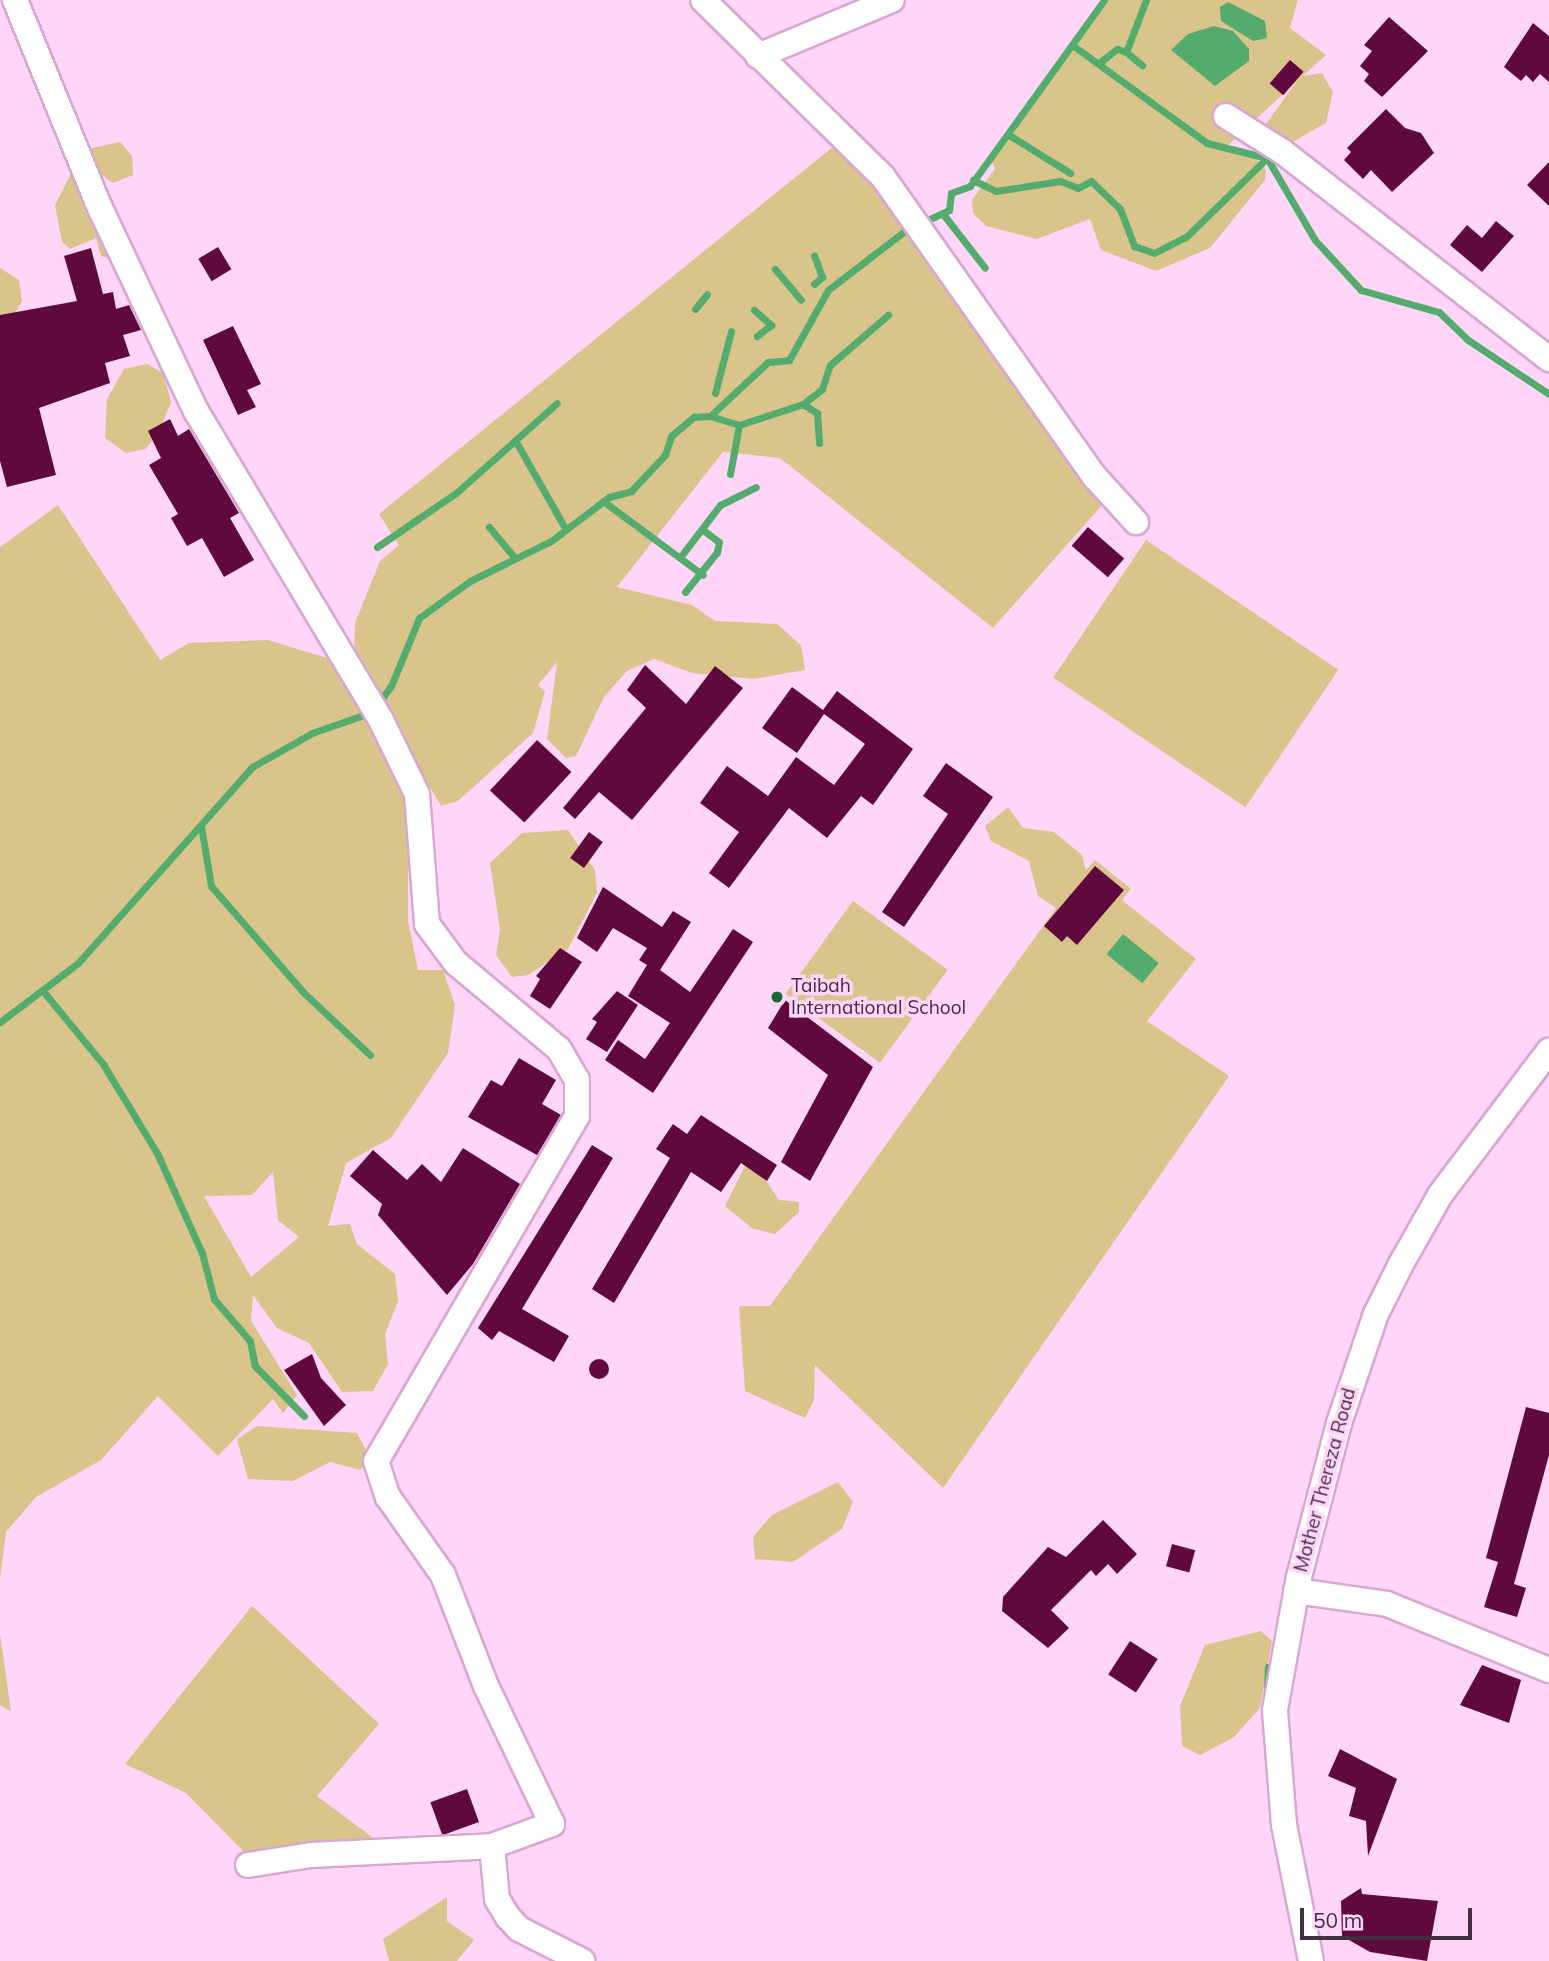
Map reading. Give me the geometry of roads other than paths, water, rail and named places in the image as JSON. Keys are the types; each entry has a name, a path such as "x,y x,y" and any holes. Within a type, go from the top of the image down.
{"street":[{"path":"15,0 100,208 196,411 381,720 424,814 420,885 428,924 456,963 559,1049 577,1080 579,1101 554,1158 376,1461 388,1497 443,1575 485,1686 552,1824 492,1846 311,1855 248,1865"},
{"path":"703,0 883,177 934,243 1095,477 1136,522"},
{"path":"758,56 892,0"},
{"path":"1226,116 1283,152 1549,359"},
{"name":"Mother Thereza Road","path":"1311,1961 1293,1884 1275,1751 1277,1688 1296,1591 1339,1423 1376,1314 1440,1195 1549,1051"},
{"path":"1296,1591 1387,1604 1549,1670"},
{"path":"492,1846 497,1899 508,1917 519,1929 582,1961"}],"waterway":[{"path":"0,1022 78,963 252,767 312,733 372,712 391,686 419,618 470,581 551,541 609,497 631,491 665,455 671,436 694,417 710,416 768,362 789,360 828,290 906,230 949,210 951,193 970,186 1104,0"},
{"path":"1099,63 1117,49 1126,52 1146,0"},
{"path":"1075,47 1207,143 1267,158 1315,240 1361,290 1439,312 1468,340 1549,394"},
{"path":"1126,52 1142,65"},
{"path":"1009,135 1070,173"},
{"path":"973,180 996,191 1060,181 1078,188 1091,181 1120,209 1134,246 1154,253 1186,237 1267,158"},
{"path":"943,214 985,268"},
{"path":"814,255 822,277 814,284"},
{"path":"775,269 801,300"},
{"path":"695,309 707,294"},
{"path":"754,310 771,325 757,336"},
{"path":"803,404 822,389 830,365 888,315"},
{"path":"715,393 731,331"},
{"path":"377,547 456,493 557,403"},
{"path":"710,416 739,425 803,404 817,413 819,443"},
{"path":"730,474 739,425"},
{"path":"515,440 565,528"},
{"path":"681,556 720,505 756,487"},
{"path":"603,501 703,575"},
{"path":"489,527 514,557"},
{"path":"685,592 717,552 719,542 702,529"},
{"path":"201,826 211,886 303,992 370,1055"},
{"path":"43,991 103,1064 157,1153 202,1253 214,1299 250,1341 255,1366 304,1416"},
{"path":"1267,1691 1268,1667"}],"place":[{"name":"Taibah International School","path":"777,997"}]}
